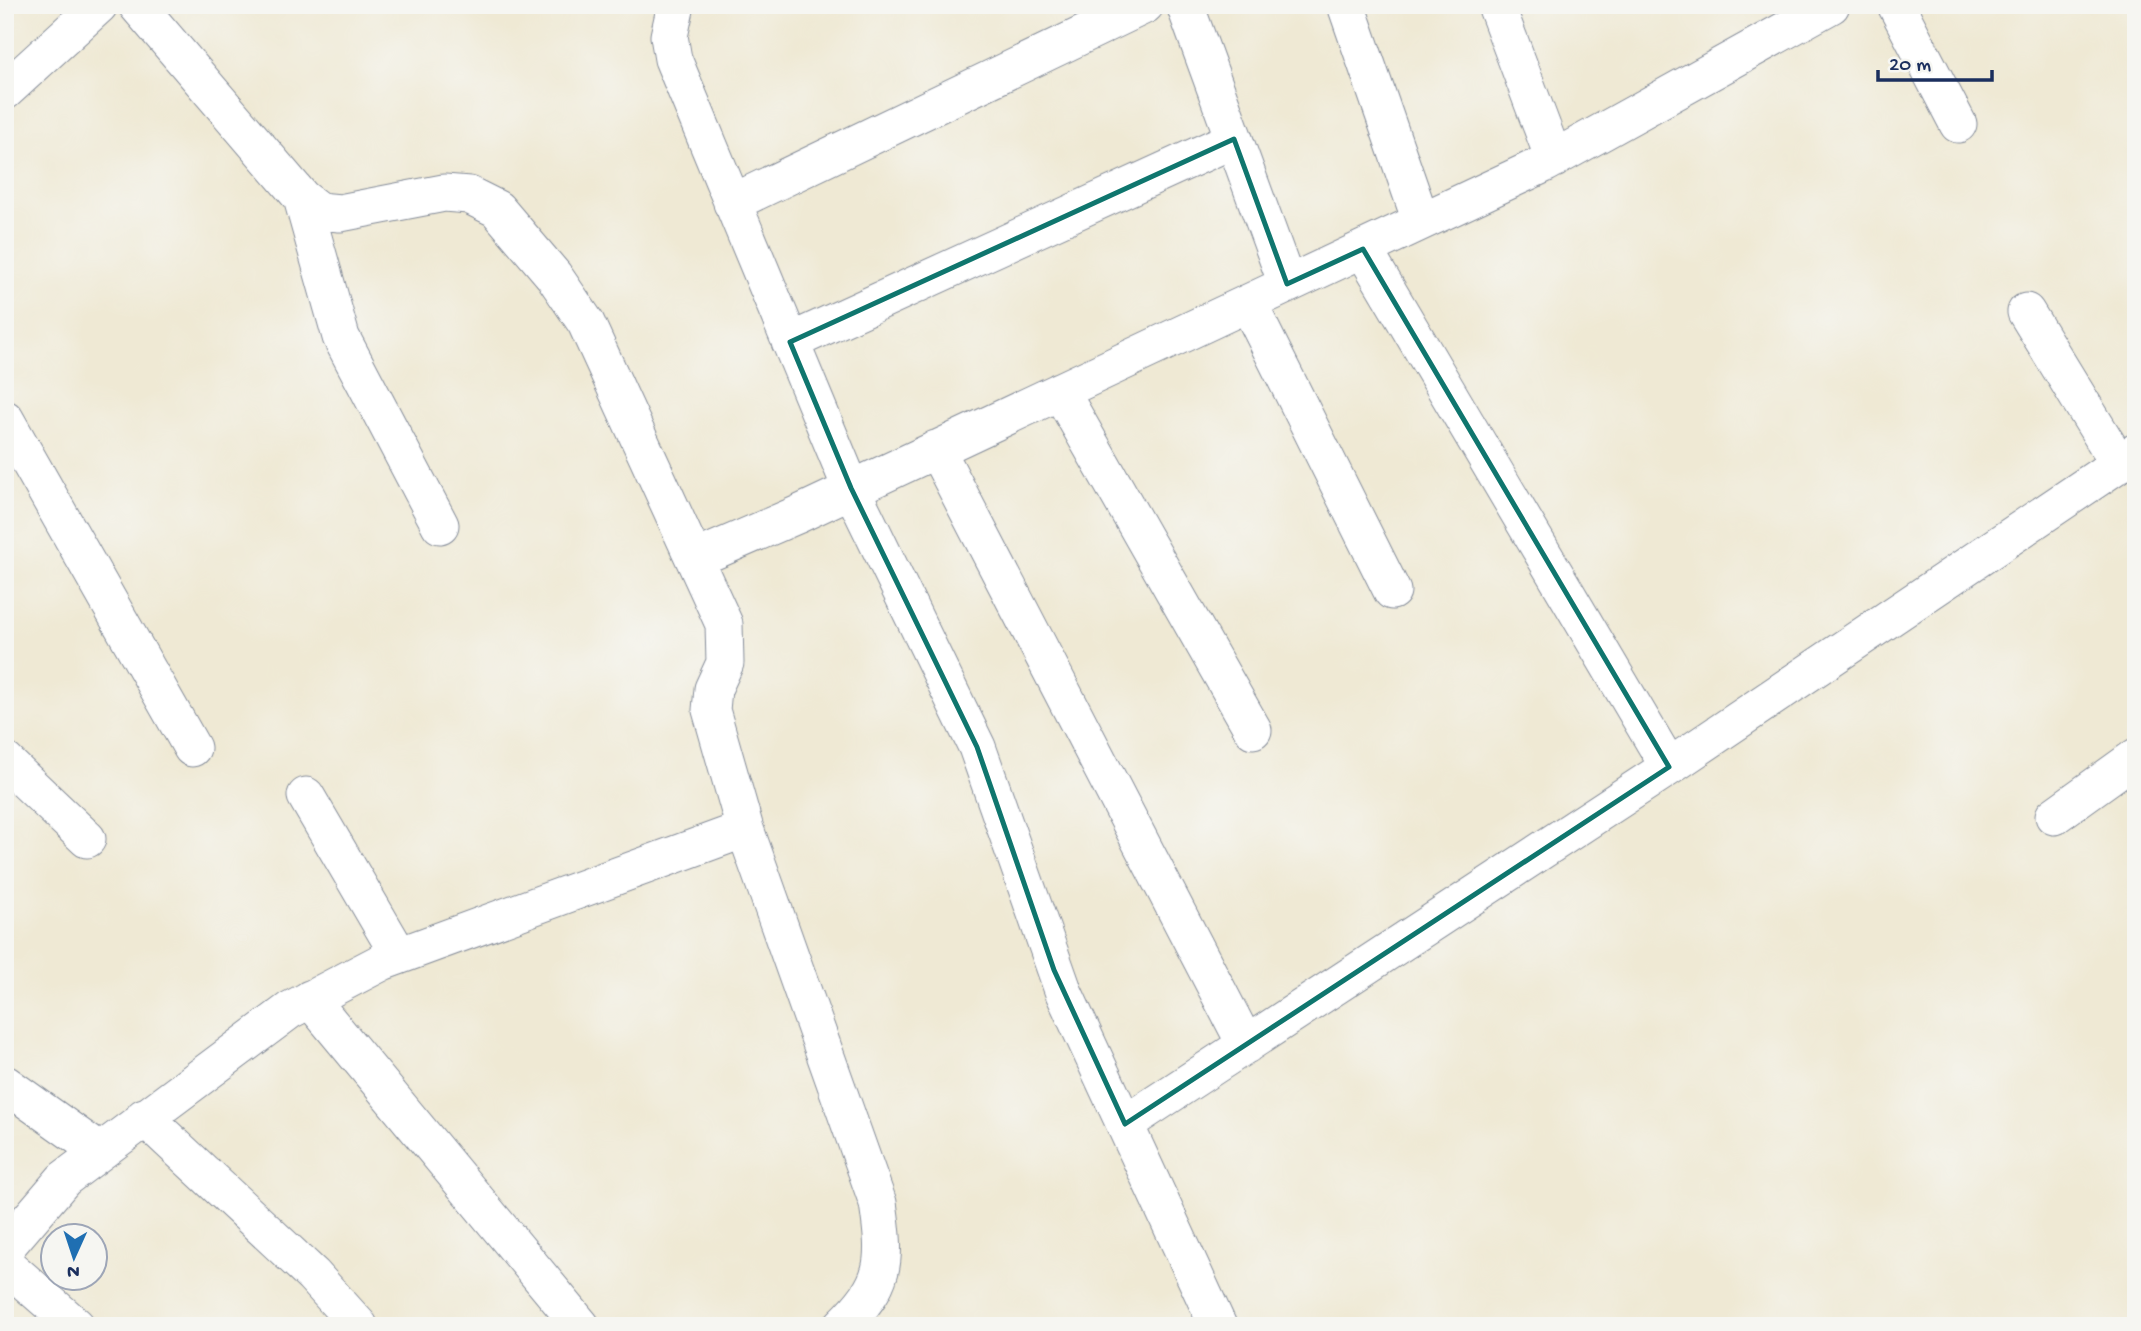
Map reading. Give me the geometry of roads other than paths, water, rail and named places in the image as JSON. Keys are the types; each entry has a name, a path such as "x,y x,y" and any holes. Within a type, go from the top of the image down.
{"street":[{"path":"5,91 99,5"},
{"path":"137,5 302,198 319,211 340,212 444,193 470,195 496,209 554,276 586,323 724,624 725,663 713,689 711,710 745,829 878,1203 883,1235 882,1269 868,1300 842,1326"},
{"path":"676,5 669,36 673,59 790,342 843,492 977,747 1054,970 1218,1326"},
{"path":"732,203 1145,5"},
{"path":"1185,5 1287,284"},
{"path":"1346,5 1422,221"},
{"path":"1496,5 1554,159"},
{"path":"695,559 799,514 1554,159 1831,5"},
{"path":"1896,5 1958,124"},
{"path":"790,342 1234,139"},
{"path":"302,198 341,337 440,525"},
{"path":"1363,249 1669,766"},
{"path":"1248,303 1392,592"},
{"path":"1125,1124 1669,766 2127,458 2026,312"},
{"path":"1060,391 1253,730"},
{"path":"5,419 192,748"},
{"path":"936,449 1246,1045"},
{"path":"2054,816 2136,757"},
{"path":"5,761 87,839"},
{"path":"306,796 399,956"},
{"path":"5,1248 64,1180 144,1117 290,1010 399,956 745,829"},
{"path":"310,999 581,1326"},
{"path":"5,1084 99,1151"},
{"path":"144,1117 313,1275 348,1322"},
{"path":"5,1264 76,1326"}]}
